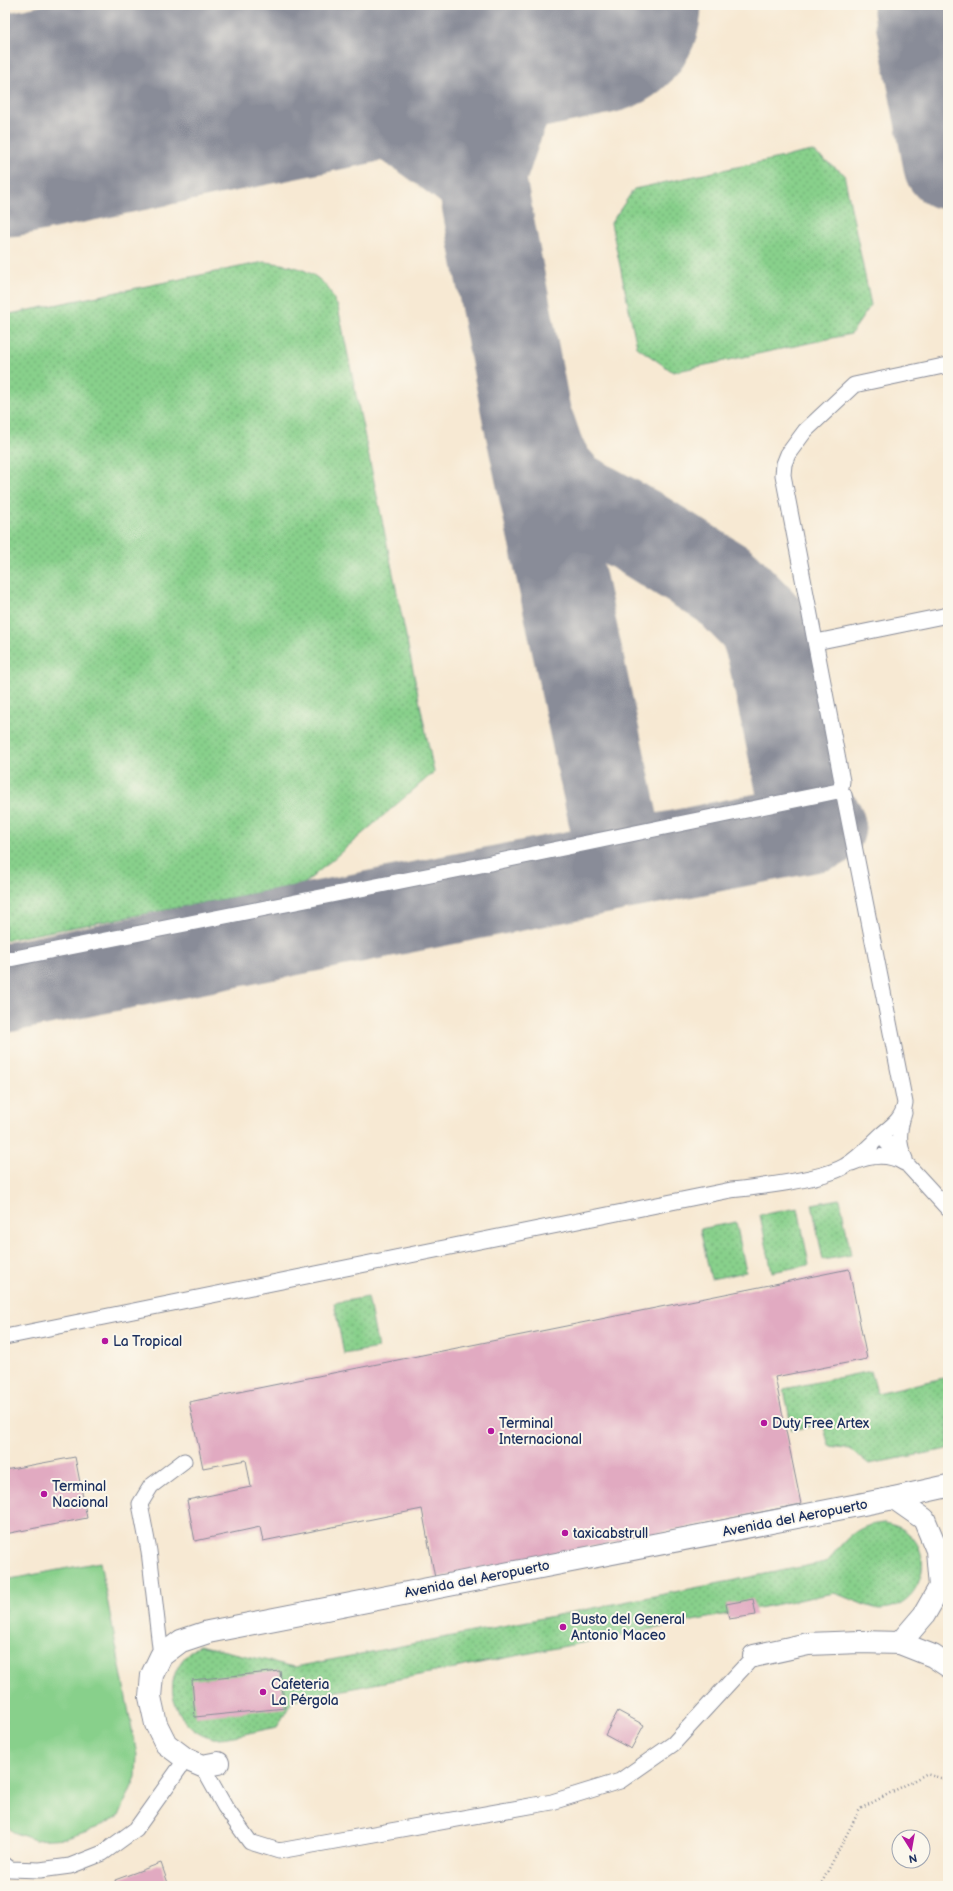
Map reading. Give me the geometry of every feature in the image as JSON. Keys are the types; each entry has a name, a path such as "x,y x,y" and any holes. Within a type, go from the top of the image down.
{"main road":[{"name":"Avenida del Aeropuerto","path":"202,1763 166,1744 156,1724 150,1698 152,1675 161,1656 181,1641 208,1632 894,1498 948,1486"},
{"path":"894,1498 924,1519 937,1550 940,1587 924,1615 900,1643"},
{"path":"754,1656 808,1644 860,1642 900,1643 933,1656 948,1666"}],"lane":[{"path":"5,960 468,867 838,790 842,781 783,475 784,464 788,454 804,431 854,385 948,364"},
{"path":"816,642 948,615"},
{"path":"838,790 844,795 904,1095 904,1112 900,1128 899,1141 908,1165"},
{"path":"844,1167 881,1136 898,1120 904,1112"},
{"path":"881,1136 948,1209"},
{"path":"5,1337 731,1190 821,1175 861,1160 889,1157 908,1165"},
{"path":"161,1656 149,1550 140,1504 151,1486 184,1461"},
{"path":"7,1869 40,1870 70,1866 103,1853 136,1829 202,1763 226,1807 250,1842 279,1851 552,1802 620,1781 673,1744 754,1656"}],"path":[{"path":"820,1886 860,1809 926,1774 948,1780"}],"green space":[{"path":"812,151 844,174 871,305 851,334 673,372 637,347 611,223 634,189"},
{"path":"264,262 298,268 314,275 327,287 338,307 434,772 304,884 5,940 5,315"},
{"path":"840,1199 851,1255 823,1260 812,1204"},
{"path":"798,1208 809,1265 772,1272 760,1215"},
{"path":"736,1222 746,1272 711,1279 700,1229"},
{"path":"368,1297 378,1348 344,1354 334,1303"},
{"path":"871,1371 877,1393 948,1377 948,1449 869,1464 846,1448 829,1446 823,1424 792,1430 784,1389"},
{"path":"884,1523 897,1527 909,1534 917,1544 922,1556 922,1568 914,1591 905,1600 894,1607 881,1609 864,1605 834,1593 293,1700 277,1727 218,1738 213,1738 202,1734 193,1728 178,1711 174,1700 172,1689 178,1667 185,1657 199,1645 295,1667 826,1562 851,1535 865,1527"},
{"path":"100,1562 137,1755 136,1777 119,1816 96,1828 67,1838 35,1840 13,1832 5,1823 5,1580"}],"building":[{"name":"Terminal Internacional","path":"849,1269 867,1359 775,1377 801,1504 435,1578 422,1509 263,1541 260,1527 195,1541 187,1500 251,1487 246,1460 203,1468 189,1402"},
{"name":"Terminal Nacional","path":"75,1457 87,1518 5,1534 5,1470"},
{"path":"753,1599 756,1615 729,1619 726,1604"},
{"path":"280,1671 285,1708 195,1717 192,1680"},
{"path":"618,1711 644,1725 631,1749 605,1735"},
{"path":"161,1863 169,1886 117,1886 115,1880"}],"taxiway":[{"path":"623,865 526,412 481,177 499,124 516,83 530,64 547,49 582,24 630,5"},
{"path":"919,5 918,11 948,165"},
{"path":"222,80 295,81 367,100 430,139 481,177"},
{"path":"532,430 541,456 552,475 568,493 639,532 726,586 762,623 771,650 809,828"},
{"path":"5,988 821,826"}],"runway":[{"path":"5,126 591,5"}],"place":[{"name":"La Tropical","path":"105,1341"},
{"name":"Duty Free Artex","path":"764,1423"},
{"name":"Terminal Internacional","path":"491,1431"},
{"name":"Terminal Nacional","path":"44,1494"},
{"name":"taxicabstrull","path":"565,1533"},
{"name":"Busto del General Antonio Maceo","path":"563,1627"},
{"name":"Cafeteria La Pérgola","path":"263,1692"}]}
